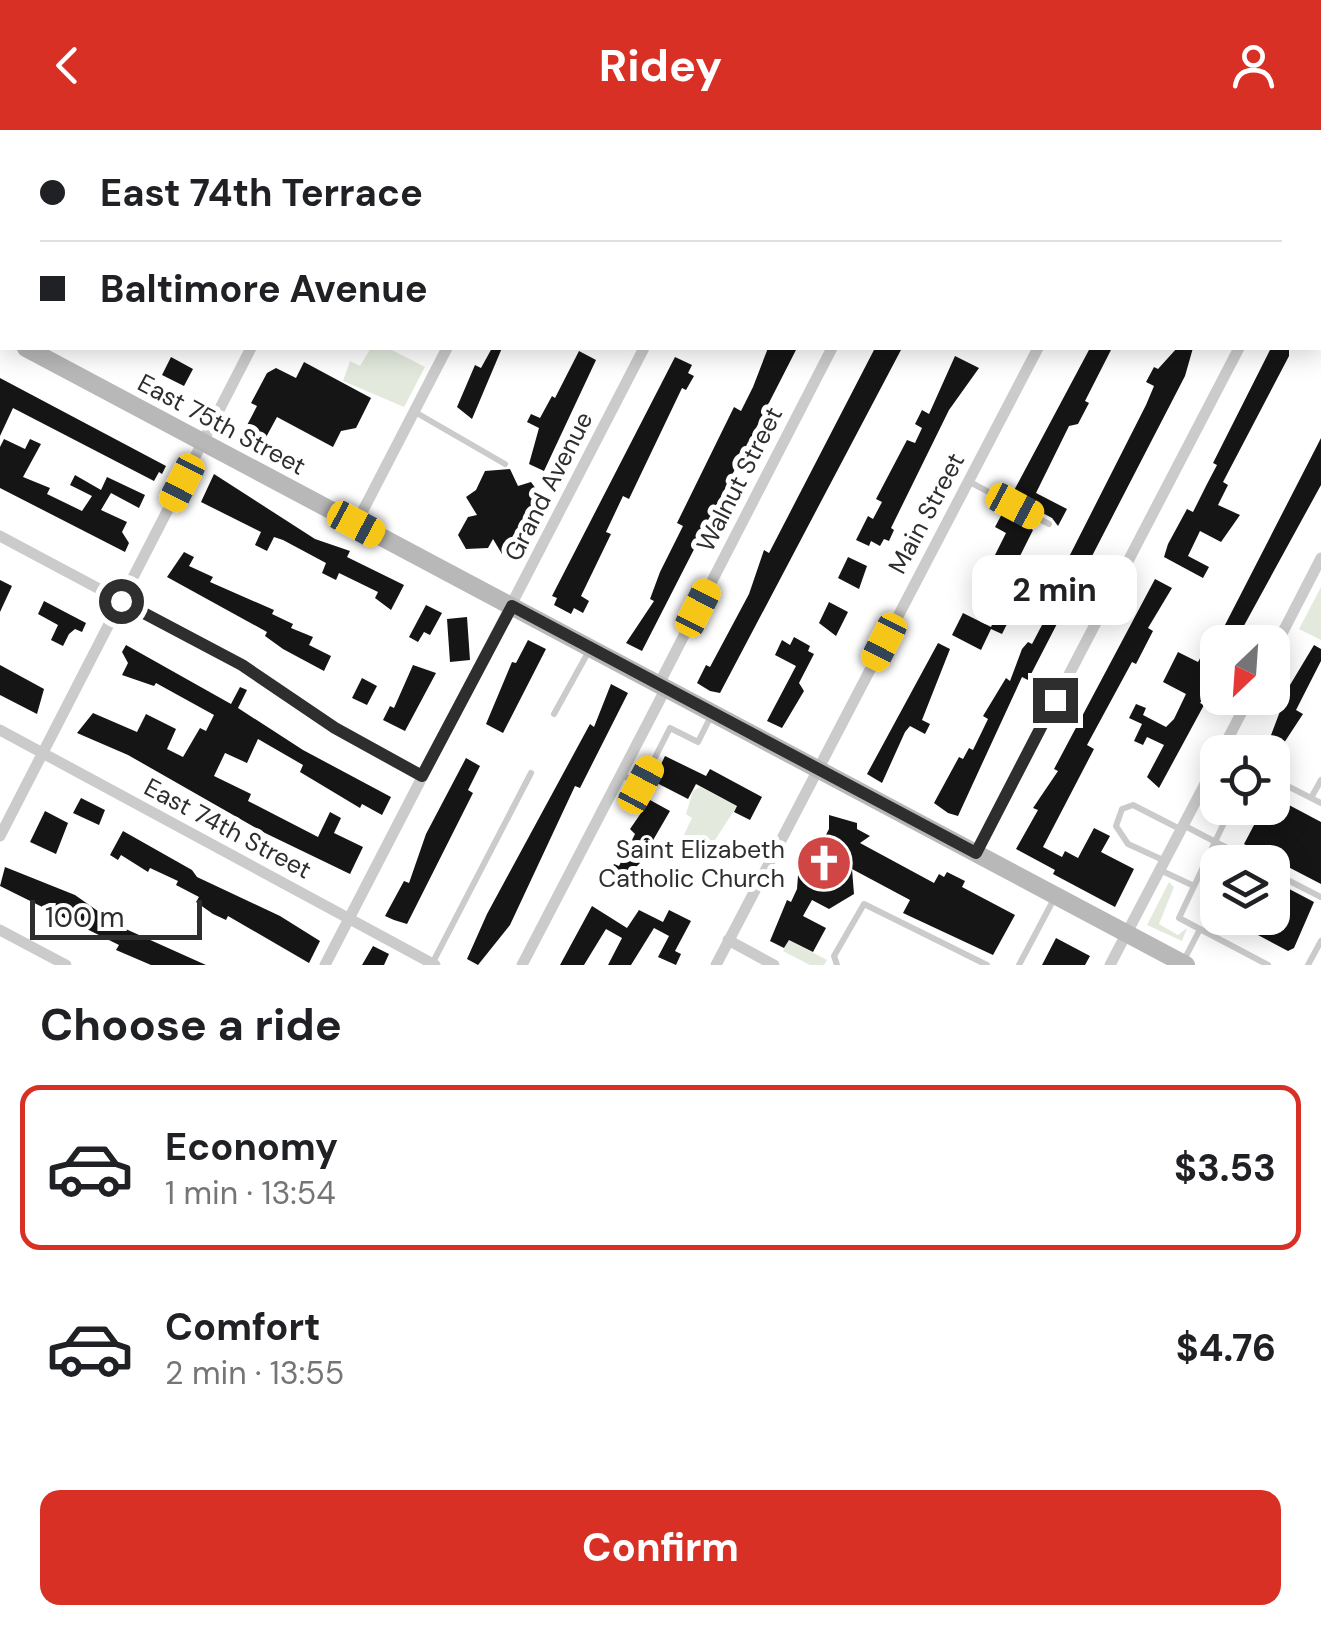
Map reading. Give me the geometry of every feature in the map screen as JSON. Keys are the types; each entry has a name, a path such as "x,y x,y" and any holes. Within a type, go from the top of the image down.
{"main road":[{"name":"East 75th Street","path":"30,350 1184,964"}],"street":[{"path":"0,836 251,350"},
{"path":"356,524 447,350"},
{"name":"Grand Avenue","path":"325,965 643,350"},
{"name":"Walnut Street","path":"522,965 831,350"},
{"name":"Main Street","path":"716,965 1037,350"},
{"path":"976,853 1238,350"},
{"path":"0,536 242,665 335,728 422,776"},
{"path":"1286,625 1321,558"},
{"name":"East 74th Street","path":"0,730 433,964"},
{"path":"1110,965 1200,793"},
{"path":"0,930 66,965"},
{"path":"728,940 774,965"}],"lane":[{"path":"414,412 505,464"},
{"path":"968,481 1049,524"},
{"path":"554,714 590,648"},
{"path":"621,774 641,785 670,728 698,742 712,713"},
{"path":"433,964 530,773"},
{"path":"1311,798 1321,780"},
{"path":"1290,787 1321,802"},
{"path":"1194,886 1128,844 1116,826 1122,810 1133,805 1220,845"},
{"path":"1184,964 1200,929 1179,918 1224,825"},
{"path":"1290,881 1321,897"},
{"path":"1019,965 1056,896"},
{"path":"836,965 834,956 850,924 860,906 868,904 987,965"},
{"path":"1211,935 1268,965"},
{"path":"1308,965 1321,941"}],"shaded area":[{"path":"370,350 392,350 425,367 404,407 343,381 350,361 360,366"},
{"path":"1321,587 1321,640 1299,629"},
{"path":"700,787 737,806 704,857 679,845 692,818 686,814 693,791"},
{"path":"1169,882 1174,887 1159,924 1178,935 1187,928 1182,941 1147,925"},
{"path":"789,940 827,960 824,965 810,965 783,951"}],"building":[{"path":"491,350 501,350 472,419 457,407 475,365 481,368"},
{"path":"767,350 796,350 642,651 626,643 654,601 650,599 660,572 683,526 677,523 734,407 741,411"},
{"path":"874,350 901,350 720,693 710,691 697,683 706,665 710,667 749,594 764,550 769,553"},
{"path":"1089,350 1111,350 1078,424 1069,426 1036,493 1067,509 1058,526 1052,518 1011,496"},
{"path":"1175,350 1192,350 1185,376 1028,680 1022,677 958,816 948,813 934,803 959,757 963,759 969,748 973,750 988,719 983,716 1006,678 1010,681 1022,649 1028,642 1032,644 1042,625 1036,622 1146,405 1154,386 1146,382 1154,367 1158,369"},
{"path":"1270,350 1289,350 1223,482 1228,485 1218,505 1240,515 1221,542 1200,531 1188,556 1209,567 1203,578 1164,557 1187,509 1193,512 1217,465 1213,463"},
{"path":"579,351 596,360 544,471 529,464 539,428 527,422 531,414 540,418 552,396 555,398"},
{"path":"955,356 979,368 949,410 891,528 894,530 889,541 884,539 880,546 871,541 869,546 856,540 868,516 873,519 882,502 876,499 907,440 915,443 922,428 915,424 922,410 929,414"},
{"path":"171,357 193,369 184,386 162,375"},
{"path":"675,357 692,365 688,373 694,376 686,390 682,388 629,499 623,496 606,532 611,534 581,596 589,601 583,613 574,608 571,614 554,605 557,598 552,596"},
{"path":"304,362 371,398 356,428 341,431 333,447 277,417 264,441 247,434 244,431 257,406 251,403 267,373 276,368 296,378"},
{"path":"0,378 166,466 162,474 159,472 154,481 13,408 0,436"},
{"path":"1321,438 1321,485 1244,625 1225,625"},
{"path":"4,439 25,449 30,439 41,444 23,477 50,488 47,494 82,511 92,496 70,485 75,475 101,490 107,477 145,495 139,508 111,493 101,510 127,522 122,532 129,543 125,552 0,488 0,447"},
{"path":"510,469 518,486 531,482 539,493 508,553 502,554 493,539 488,548 466,549 458,535 468,517 477,515 466,497 476,490 485,471"},
{"path":"214,474 315,539 350,551 347,557 404,585 391,610 375,598 378,592 339,573 336,580 322,573 326,563 283,540 274,537 267,551 255,545 261,532 201,502"},
{"path":"1005,508 1033,530 1020,556 1028,560 1021,574 993,559 1006,533 995,527"},
{"path":"184,552 194,557 189,566 213,577 210,582 274,610 272,614 293,624 291,628 313,637 309,645 331,656 324,671 283,649 265,636 267,632 167,577"},
{"path":"848,557 867,566 859,589 838,578"},
{"path":"1155,579 1172,588 1148,628 1153,631 1136,664 1132,662 1087,745 1094,749 1043,847 1062,857 1065,851 1078,858 1094,828 1110,836 1101,852 1134,869 1115,907 1016,849 1038,810 1033,808 1058,771 1054,769"},
{"path":"0,580 12,586 0,612"},
{"path":"44,601 86,623 82,632 75,629 63,646 51,640 58,625 38,614"},
{"path":"829,602 848,612 836,636 819,623"},
{"path":"426,605 442,613 430,635 424,632 418,642 409,637"},
{"path":"1000,608 1012,614 1002,634 991,629 981,650 952,635 963,613 991,627"},
{"path":"467,617 470,660 450,662 447,619"},
{"path":"794,637 810,646 808,651 814,654 799,683 804,691 782,728 767,721 796,666 775,655 782,640 790,645"},
{"path":"528,640 546,649 503,733 486,724 512,662 516,663"},
{"path":"938,643 950,649 922,720 930,724 925,734 910,726 905,732 882,783 867,774"},
{"path":"126,645 231,704 240,687 247,690 238,708 303,750 391,797 382,815 362,804 360,808 300,772 303,765 258,739 247,763 225,753 214,776 251,794 248,801 318,837 330,812 341,818 334,833 363,847 350,874 265,833 128,755 77,733 93,713 137,732 146,714 176,729 167,749 183,757 200,728 206,731 214,715 156,683 154,686 122,675 128,663 122,652"},
{"path":"1314,645 1321,649 1321,661 1296,710 1303,714 1289,735 1271,735 1279,715 1290,715 1290,685"},
{"path":"1178,652 1198,662 1200,658 1200,712 1159,788 1147,777 1164,745 1147,737 1143,745 1134,741 1142,724 1129,718 1136,704 1146,708 1143,715 1166,727 1186,694 1163,682"},
{"path":"0,665 44,689 37,714 0,695"},
{"path":"413,665 436,673 405,731 383,720 390,706 394,708"},
{"path":"362,678 377,686 367,705 352,698"},
{"path":"611,684 628,693 580,788 575,786 510,925 478,965 467,959 487,914 590,724 594,727"},
{"path":"665,756 706,776 710,769 762,797 750,820 734,812 737,806 696,784 688,799 653,781"},
{"path":"466,758 480,766 468,790 473,793 407,924 385,916 404,881 409,883 426,834"},
{"path":"81,798 105,810 99,825 73,813"},
{"path":"650,800 670,811 634,873 640,877 634,889 608,876 614,864 619,866 635,834 630,829"},
{"path":"1290,806 1321,822 1321,884 1290,868 1290,845 1244,844 1254,825 1290,825"},
{"path":"45,811 68,823 56,854 30,842"},
{"path":"829,815 857,823 857,829 870,836 860,843 934,883 939,874 944,877 947,872 965,881 962,887 1015,915 993,955 903,913 910,900 852,869 854,894 829,909 812,900 803,916 826,928 813,952 789,940 784,948 770,941 787,900 791,902 797,889 799,862 818,850 829,829"},
{"path":"123,831 192,870 197,877 280,916 320,941 309,963 228,916 226,920 213,914 196,902 199,897 176,885 178,881 150,868 148,872 121,855 118,860 110,855"},
{"path":"5,867 75,895 119,926 206,965 151,965 116,950 119,945 0,886"},
{"path":"1290,889 1314,902 1294,948 1288,951 1258,935 1290,935"},
{"path":"592,906 627,928 639,910 663,922 669,910 691,921 675,951 681,954 676,965 658,957 669,936 654,928 631,965 608,965 622,938 606,929 584,965 560,965"},
{"path":"1056,938 1090,956 1085,965 1042,965"},
{"path":"373,946 389,954 384,965 362,965"}],"place":[{"name":"Saint Elizabeth Catholic Church","path":"824,863"}],"route":[{"path":"121,601 242,665 335,728 422,776 512,606 976,853 1055,700"}]}
